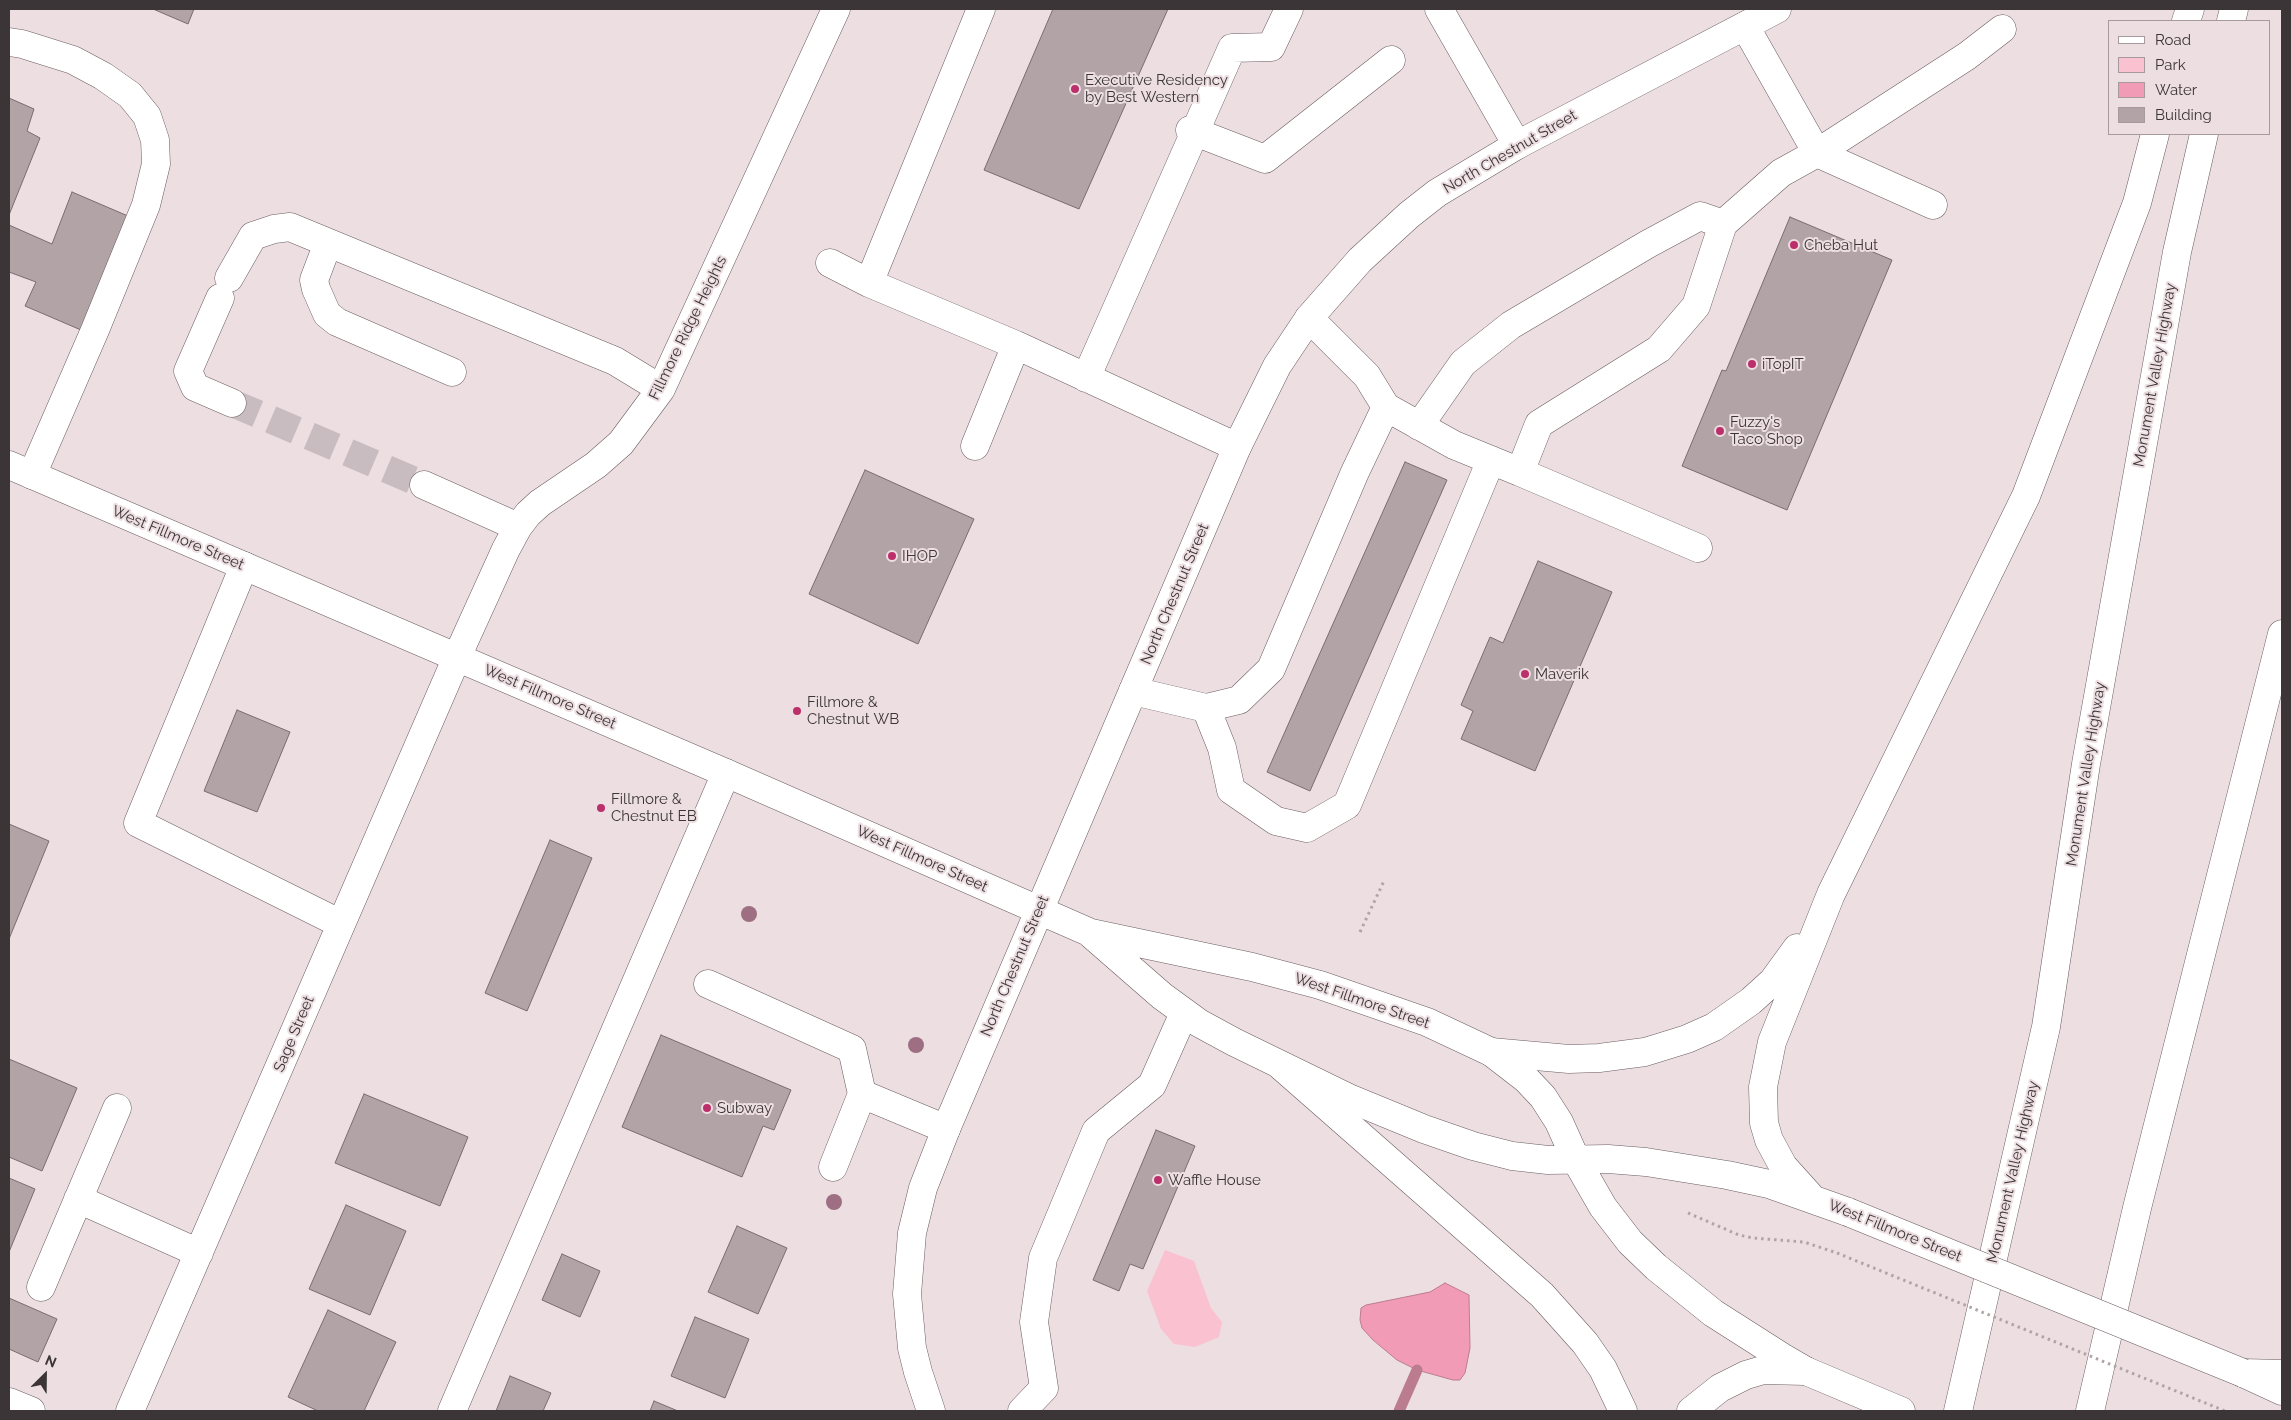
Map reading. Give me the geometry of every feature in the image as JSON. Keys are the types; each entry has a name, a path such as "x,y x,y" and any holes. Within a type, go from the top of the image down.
{"main road":[{"name":"Fillmore Ridge Heights","path":"457,657 518,527 540,503 596,465 621,443 661,389 836,9"},
{"path":"868,283 981,9"},
{"path":"1086,378 1192,130 1232,48 1271,47 1289,9"},
{"path":"1440,9 1517,145"},
{"name":"North Chestnut Street","path":"931,1411 918,1372 910,1334 907,1294 912,1233 923,1188 946,1129 1237,448 1269,381 1310,318 1360,260 1437,193 1517,145 1777,9"},
{"path":"1745,26 1817,153 1933,205"},
{"path":"1520,472 1539,424 1659,350 1696,306 1722,224 1781,173 1817,153 1966,56 2002,29"},
{"path":"9,42 22,44 73,60 103,76 130,95 147,116 155,140 156,164 146,205 95,330 20,470"},
{"path":"1192,130 1265,159 1391,60"},
{"path":"1810,1196 1787,1172 1769,1140 1764,1123 1763,1087 1772,1042 1831,894 2026,496 2137,203 2155,135"},
{"name":"Monument Valley Highway","path":"1958,1411 2046,1027 2086,764 2173,271 2204,135"},
{"path":"1419,426 1463,363 1511,325 1648,244 1700,216 1722,224"},
{"path":"232,404 195,387 188,371 225,288 253,236 274,229 290,227 616,361 661,389"},
{"path":"328,243 314,280 318,296 327,314 337,322 452,372"},
{"path":"830,263 868,283 1016,345 1237,448"},
{"path":"1310,318 1367,376 1386,407 1454,445 1698,548"},
{"path":"975,446 1016,345"},
{"path":"1133,691 1206,708 1239,700 1271,669 1355,472 1386,407"},
{"path":"1206,708 1222,748 1231,790 1276,820 1307,828 1347,806 1491,460"},
{"name":"West Fillmore Street","path":"20,470 726,773 1090,933 1260,969 1320,984 1420,1019 1491,1052 1526,1079 1543,1098 1559,1122 1576,1160 1603,1207 1630,1242 1656,1267 1713,1313 1806,1371 1901,1411"},
{"path":"424,485 518,527"},
{"path":"244,566 138,823 341,924"},
{"path":"2090,1411 2139,1199 2282,634"},
{"name":"Sage Street","path":"130,1411 457,657"},
{"path":"452,1411 726,773"},
{"path":"1491,1052 1569,1059 1628,1055 1687,1039 1714,1027 1751,1001 1773,981 1831,894"},
{"name":"West Fillmore Street","path":"1090,933 1162,996 1184,1012 1234,1042 1281,1066 1382,1112 1472,1146 1530,1158 1608,1159 1682,1167 1769,1184 1810,1196 2243,1373 2282,1391"},
{"path":"708,984 852,1049 862,1094 833,1167"},
{"path":"1022,1411 1044,1388 1034,1322 1042,1258 1096,1131 1152,1085 1184,1012"},
{"path":"1281,1066 1542,1295 1586,1343 1610,1381 1623,1411"},
{"path":"862,1094 946,1129"},
{"path":"40,1287 117,1108"},
{"path":"78,1199 199,1252"},
{"path":"1691,1411 1720,1388 1746,1375 1763,1370 1806,1371"},
{"path":"2243,1373 2282,1374"},
{"path":"9,1402 31,1411"}],"path":[{"path":"1360,932 1384,881"},
{"path":"1688,1213 1739,1235 1804,1242 1836,1253 2225,1411"}],"green space":[{"path":"1165,1250 1194,1261 1211,1308 1222,1322 1219,1337 1195,1347 1174,1344 1161,1329 1147,1291"}],"water":[{"path":"1445,1283 1469,1295 1470,1348 1465,1373 1460,1380 1453,1380 1417,1370 1397,1360 1373,1340 1362,1328 1360,1320 1361,1308 1366,1305 1430,1292"}],"building":[{"path":"153,9 194,9 188,24"},
{"name":"Executive Residency by Best Western","path":"1053,9 1168,9 1079,209 984,170"},
{"path":"9,98 34,109 27,131 40,138 9,215"},
{"path":"72,192 128,216 81,330 25,306 36,282 9,272 9,225 52,244"},
{"path":"1790,217 1892,260 1787,510 1682,466 1722,370 1726,371"},
{"path":"1405,462 1447,480 1310,791 1267,772"},
{"name":"IHOP","path":"865,470 974,519 918,644 809,594"},
{"name":"Maverik","path":"1538,561 1612,592 1535,771 1461,739 1473,711 1461,705 1490,637 1503,643"},
{"path":"237,710 290,732 257,812 204,791"},
{"path":"9,824 49,841 9,939"},
{"path":"550,840 592,858 527,1011 485,993"},
{"name":"Subway","path":"661,1035 791,1090 774,1130 763,1126 742,1177 622,1127"},
{"path":"9,1059 77,1088 42,1171 9,1157"},
{"path":"364,1094 468,1137 440,1206 335,1163"},
{"name":"Waffle House","path":"1156,1130 1195,1146 1143,1269 1130,1264 1119,1291 1093,1280"},
{"path":"9,1178 35,1189 9,1252"},
{"path":"346,1205 406,1231 370,1315 309,1289"},
{"path":"737,1226 787,1248 758,1314 708,1292"},
{"path":"562,1254 600,1271 580,1317 542,1300"},
{"path":"9,1298 57,1319 38,1362 9,1349"},
{"path":"328,1310 396,1342 364,1411 318,1411 288,1397"},
{"path":"695,1317 749,1339 725,1398 671,1376"},
{"path":"510,1376 551,1393 543,1411 496,1411"},
{"path":"654,1401 678,1411 650,1411"}],"waterway":[{"path":"1399,1411 1417,1370"}],"tunnel":[{"path":"232,403 424,485"}],"place":[{"name":"Executive Residency by Best Western","path":"1075,89"},
{"name":"Cheba Hut","path":"1794,245"},
{"name":"iTopIT","path":"1752,364"},
{"name":"Fuzzy's Taco Shop","path":"1720,431"},
{"name":"IHOP","path":"892,556"},
{"name":"Maverik","path":"1525,674"},
{"name":"Fillmore & Chestnut WB","path":"797,711"},
{"name":"Fillmore & Chestnut EB","path":"601,808"},
{"name":"Subway","path":"707,1108"},
{"name":"Waffle House","path":"1158,1180"}]}
